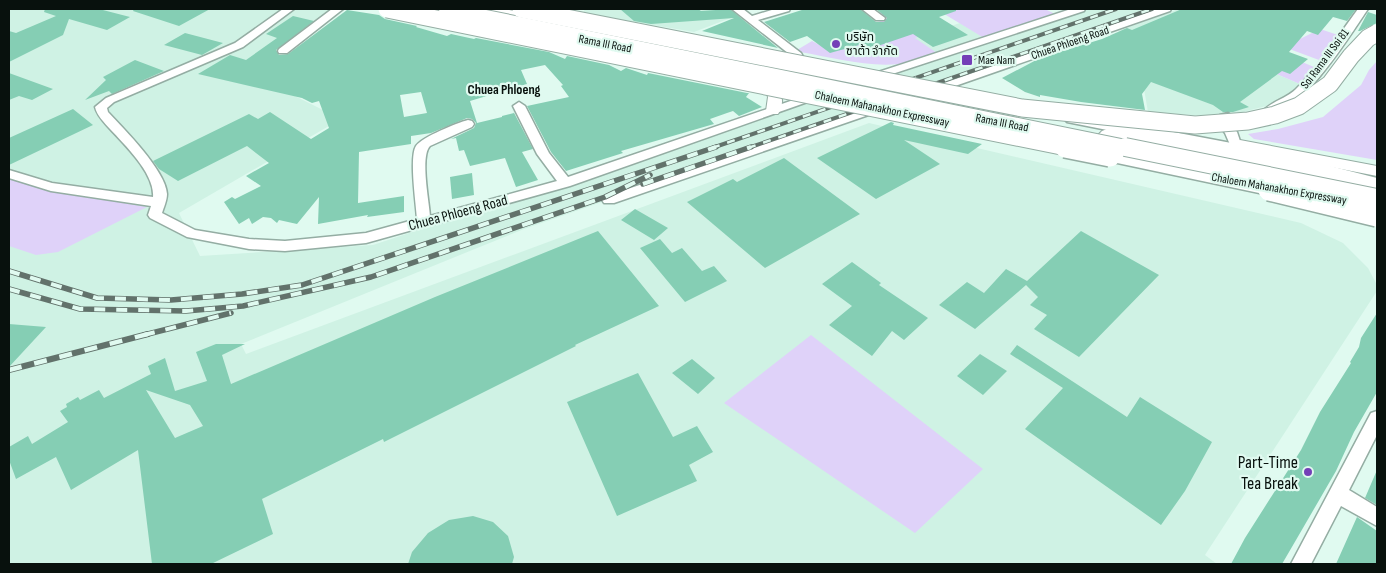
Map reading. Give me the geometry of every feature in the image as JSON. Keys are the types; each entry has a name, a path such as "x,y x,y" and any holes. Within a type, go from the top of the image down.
{"highway":[{"name":"Chaloem Mahanakhon Expressway","path":"387,9 1269,190 1377,206"},
{"name":"Chaloem Mahanakhon Expressway","path":"521,9 1263,155 1377,186"},
{"path":"1022,108 1195,125 1248,121 1275,115 1299,106 1316,96 1330,84 1368,38 1377,33"},
{"path":"1263,155 1377,172"},
{"path":"1269,190 1377,216"}],"main road":[{"name":"Rama III Road","path":"401,9 520,38 812,97"},
{"name":"Rama III Road","path":"419,9 690,56 1377,186"},
{"name":"Rama III Road","path":"446,9 1377,198"},
{"name":"Rama III Road","path":"481,9 1377,186"},
{"name":"Rama III Road","path":"488,9 690,56 1210,165 1282,181 1377,206"},
{"name":"Rama III Road","path":"540,9 873,77"},
{"path":"745,50 767,60 774,71 771,79 748,84"},
{"path":"772,89 775,97 773,111"},
{"name":"Rama III Road","path":"939,89 1377,172"},
{"path":"997,99 976,106 974,116 981,125 1003,136"},
{"name":"Rama III Road","path":"871,110 924,116 1003,136 1222,182 1377,211"}],"street":[{"name":"Chuea Phloeng Road","path":"289,9 239,45 110,100 101,107 102,113 119,129 159,183 161,195 154,215 192,234 249,244 285,246 366,238 565,183 812,97 1080,9"},
{"path":"283,51 338,9"},
{"path":"737,9 797,55 801,62"},
{"path":"751,19 785,9"},
{"path":"867,9 880,18"},
{"path":"1052,9 1063,15"},
{"name":"Chuea Phloeng Road","path":"924,116 916,103 923,94 1166,9"},
{"name":"Soi Rama III Soi 81","path":"1235,144 1231,132 1224,122 1224,118 1248,116 1280,107 1300,92 1363,9"},
{"path":"519,106 543,154 565,183"},
{"path":"609,200 871,110"},
{"path":"424,223 420,165 421,148 426,143 468,124"},
{"path":"9,174 51,187 157,202"},
{"path":"1300,564 1377,418"},
{"path":"1338,494 1377,517"}],"shaded area":[{"path":"12,9 339,9 277,53 231,81 293,95 341,119 179,213 200,256 373,245 933,60 914,38 960,23 990,41 1089,9 1159,9 524,229 241,344 246,354 869,123 1301,223 1343,243 1368,268 1377,285 1377,291 1205,555 1217,564 9,564 9,11"},
{"path":"585,9 733,9 741,14 694,32 583,13"},
{"path":"890,9 929,33 915,38 937,53 912,62 884,65 842,60 797,50 812,41 831,51 856,43 871,53 883,49 862,28 886,19 878,13"},
{"path":"936,9 1045,9 1055,14 984,38"},
{"path":"1179,9 1271,9 1253,26 1219,50 1300,84 1278,103 1239,113 1208,116 1148,112 1144,89 1057,50 1081,42 1176,77 1193,65 1118,31"},
{"path":"1320,29 1338,35 1319,60 1284,47"},
{"path":"1252,41 1314,67 1300,84 1218,49"},
{"path":"1377,61 1377,160 1254,139 1248,134 1278,129 1323,117 1361,85 1369,70"},
{"path":"9,179 43,189 147,207 58,252 36,255 9,246"},
{"path":"811,335 983,469 915,533 724,403"}],"building":[{"path":"45,9 99,9 130,17 107,30 69,19 63,35 9,62 9,31 16,33 56,16 44,12"},
{"path":"134,9 210,9 179,26 133,11"},
{"path":"620,9 698,9 701,11 730,9 778,48 702,31 734,18 651,24 634,21"},
{"path":"805,9 860,9 876,22 884,22 887,18 876,9 956,9 956,11 939,17 968,35 933,47 913,34 869,49 859,45 830,53 807,36 790,42 764,22"},
{"path":"1182,9 1356,9 1347,21 1333,17 1318,35 1307,31 1289,52 1308,59 1290,74 1282,71 1240,102 1249,107 1233,112 1223,112 1213,105 1151,82 1142,94 1145,110 1040,95 1040,97 1025,92 1002,78 1040,58 1102,39 1127,28 1132,30"},
{"path":"347,10 379,15 385,19 417,26 447,36 451,34 476,38 549,52 565,59 567,56 609,65 621,71 626,68 647,75 648,73 749,93 746,97 762,107 739,116 733,111 710,119 714,124 621,151 623,153 566,171 551,152 527,106 569,97 561,86 563,85 545,65 521,70 527,84 470,101 477,123 514,113 512,109 533,149 522,152 538,180 516,187 505,158 470,166 464,150 459,151 456,138 451,139 474,128 476,123 472,119 467,118 431,133 411,136 411,144 359,152 358,203 404,196 404,212 367,217 368,215 318,224 319,197 297,224 279,220 277,223 271,218 263,217 252,224 249,218 239,224 224,202 232,197 235,199 261,186 246,176 269,163 247,146 178,181 159,169 153,161 249,114 258,119 270,112 311,139 329,128 319,101 312,103 302,98 198,74 230,55 246,60 277,38 266,34 293,16 314,21 276,50 279,55 288,54","holes":["421,92 427,113 404,117 400,95"]},
{"path":"1368,12 1377,15 1377,23 1358,31"},
{"path":"185,33 223,43 202,55 164,45"},
{"path":"135,60 164,71 112,94 109,91 85,100 106,80 103,77"},
{"path":"9,73 53,89 32,100 19,96 9,100"},
{"path":"73,109 93,125 9,165 9,138"},
{"path":"891,122 894,123 893,125 982,144 968,154 904,140 940,164 876,199 817,158"},
{"path":"784,158 860,214 765,268 687,202 733,179 737,182"},
{"path":"472,173 474,195 452,199 450,177"},
{"path":"635,209 668,228 654,240 621,220"},
{"path":"598,231 659,306 575,345 384,442 383,439 262,499 273,534 211,564 152,564 138,450 71,490 56,457 16,479 9,460 9,447 28,436 32,444 68,422 60,411 67,407 66,404 78,397 80,400 99,390 104,398 151,374 148,366 165,358 175,391 207,381 196,352 216,344 245,344 222,355 231,384 435,297","holes":["146,390 190,405 203,426 175,438"]},
{"path":"1081,231 1159,275 1079,357 1034,329 1047,315 1030,305 1038,297 1026,285 975,329 939,305 967,282 984,293 1006,269 1027,281"},
{"path":"660,239 672,253 682,248 702,271 714,266 727,281 685,302 640,248"},
{"path":"852,262 881,283 879,285 928,318 904,340 892,331 872,356 829,325 852,306 822,284"},
{"path":"1377,313 1377,392 1354,432 1336,471 1296,540 1282,564 1231,564 1245,538 1301,450 1320,412 1351,363 1361,338"},
{"path":"9,324 46,327 9,367"},
{"path":"1017,345 1127,417 1140,397 1212,442 1185,491 1161,525 1025,429 1063,388 1010,354"},
{"path":"980,354 1007,371 983,395 957,376"},
{"path":"692,359 715,378 698,394 672,373"},
{"path":"638,373 673,437 697,426 713,452 689,465 697,481 617,516 567,402"},
{"path":"1377,470 1377,505 1365,498"},
{"path":"473,516 493,522 508,536 514,557 512,564 408,564 412,552 428,533 449,520"},
{"path":"1357,517 1377,531 1377,564 1336,564"}],"railway":[{"path":"712,148 1116,9"},
{"path":"748,148 1152,9"},
{"path":"9,271 97,298 171,300 242,294 302,285 716,147"},
{"path":"643,184 751,147"},
{"path":"9,289 80,309 186,311 243,306 371,277 605,197 650,175"},
{"path":"144,335 231,313"},
{"path":"9,370 148,334"}],"place":[{"name":"บริษัท ซาต้า จำกัด","path":"836,44"},
{"name":"Mae Nam","path":"967,60"},
{"name":"Part-Time Tea Break","path":"1308,472"}],"district":[{"name":"Chuea Phloeng","path":"504,89"}]}
